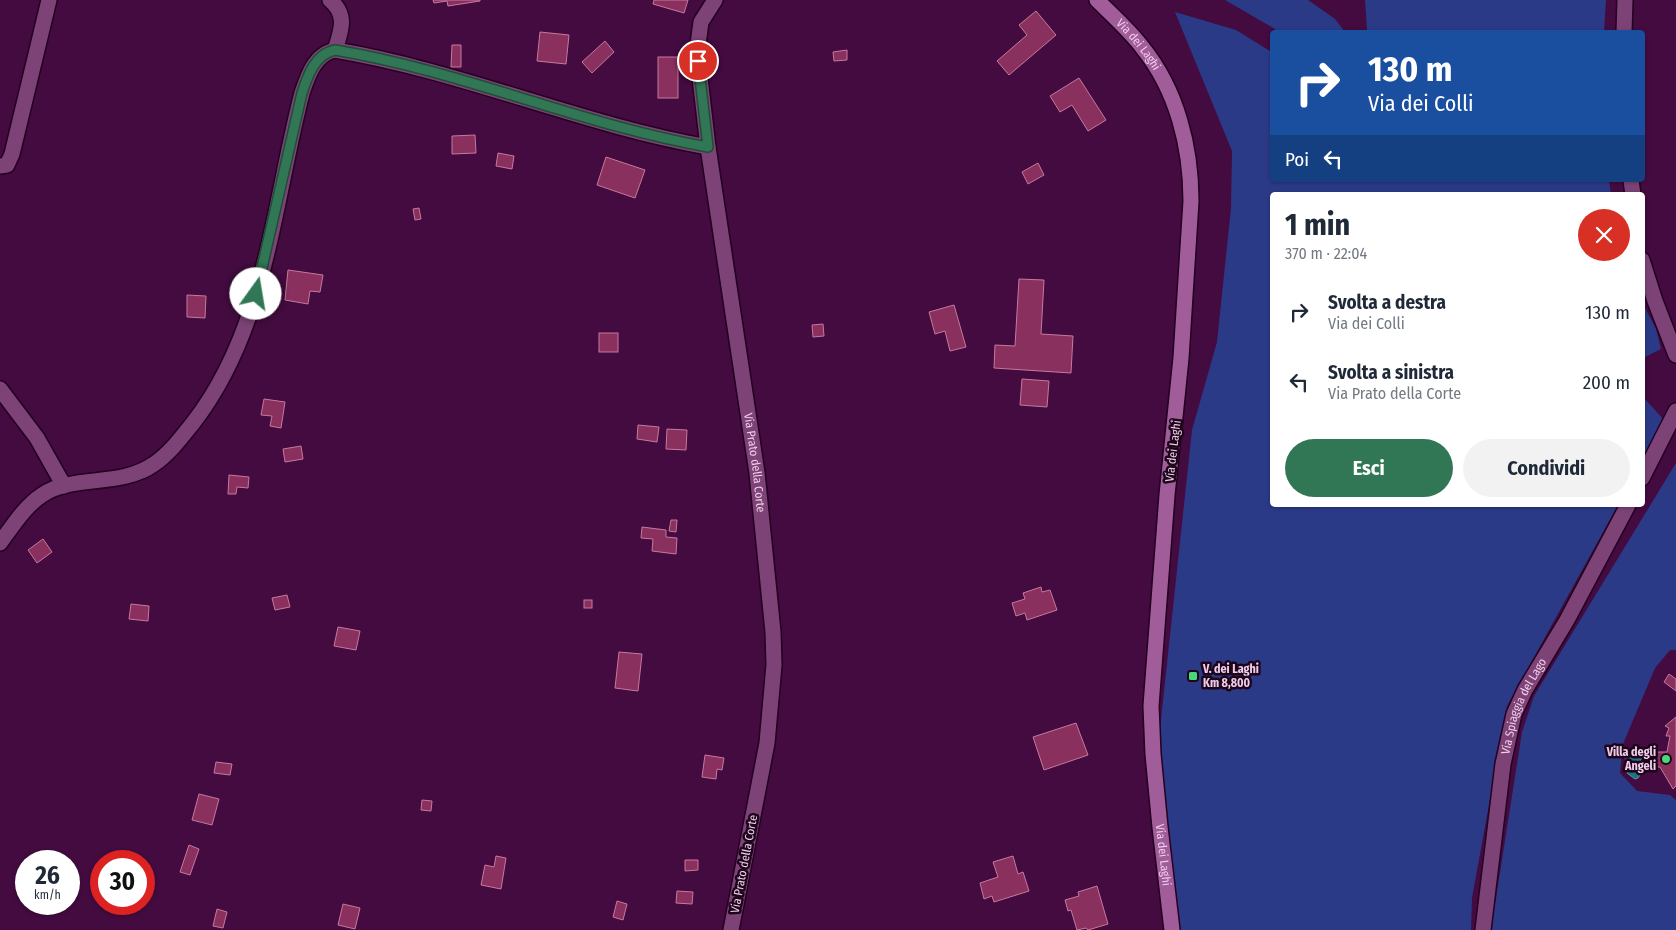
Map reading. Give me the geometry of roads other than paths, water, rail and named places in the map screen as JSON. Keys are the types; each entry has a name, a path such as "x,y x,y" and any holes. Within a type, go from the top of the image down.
{"main road":[{"name":"Via dei Laghi","path":"1097,0 1143,48 1166,86 1182,130 1191,180 1181,358 1167,496 1152,694 1154,771 1172,930"}],"street":[{"path":"0,166 7,164 12,154 49,0"},
{"path":"330,0 340,11 342,18 335,50"},
{"name":"Via Prato della Corte","path":"715,0 700,22 697,43 708,147 757,473 774,648 774,680 767,743 731,930"},
{"path":"1624,30 1625,0"},
{"path":"0,544 22,514 40,496 64,486 120,478 154,464 188,429 216,388 239,346 251,312 302,93 319,58 335,50 411,66 663,139 708,147"},
{"path":"1645,269 1676,355"},
{"path":"0,389 37,438 64,486"},
{"path":"1645,472 1676,411"},
{"name":"Via Spiaggia del Lago","path":"1483,930 1503,764 1514,714 1525,690 1571,612 1627,507"}],"place":[{"name":"V. dei Laghi Km 8,800","path":"1193,676"},
{"name":"Villa degli Angeli","path":"1666,759"}]}
